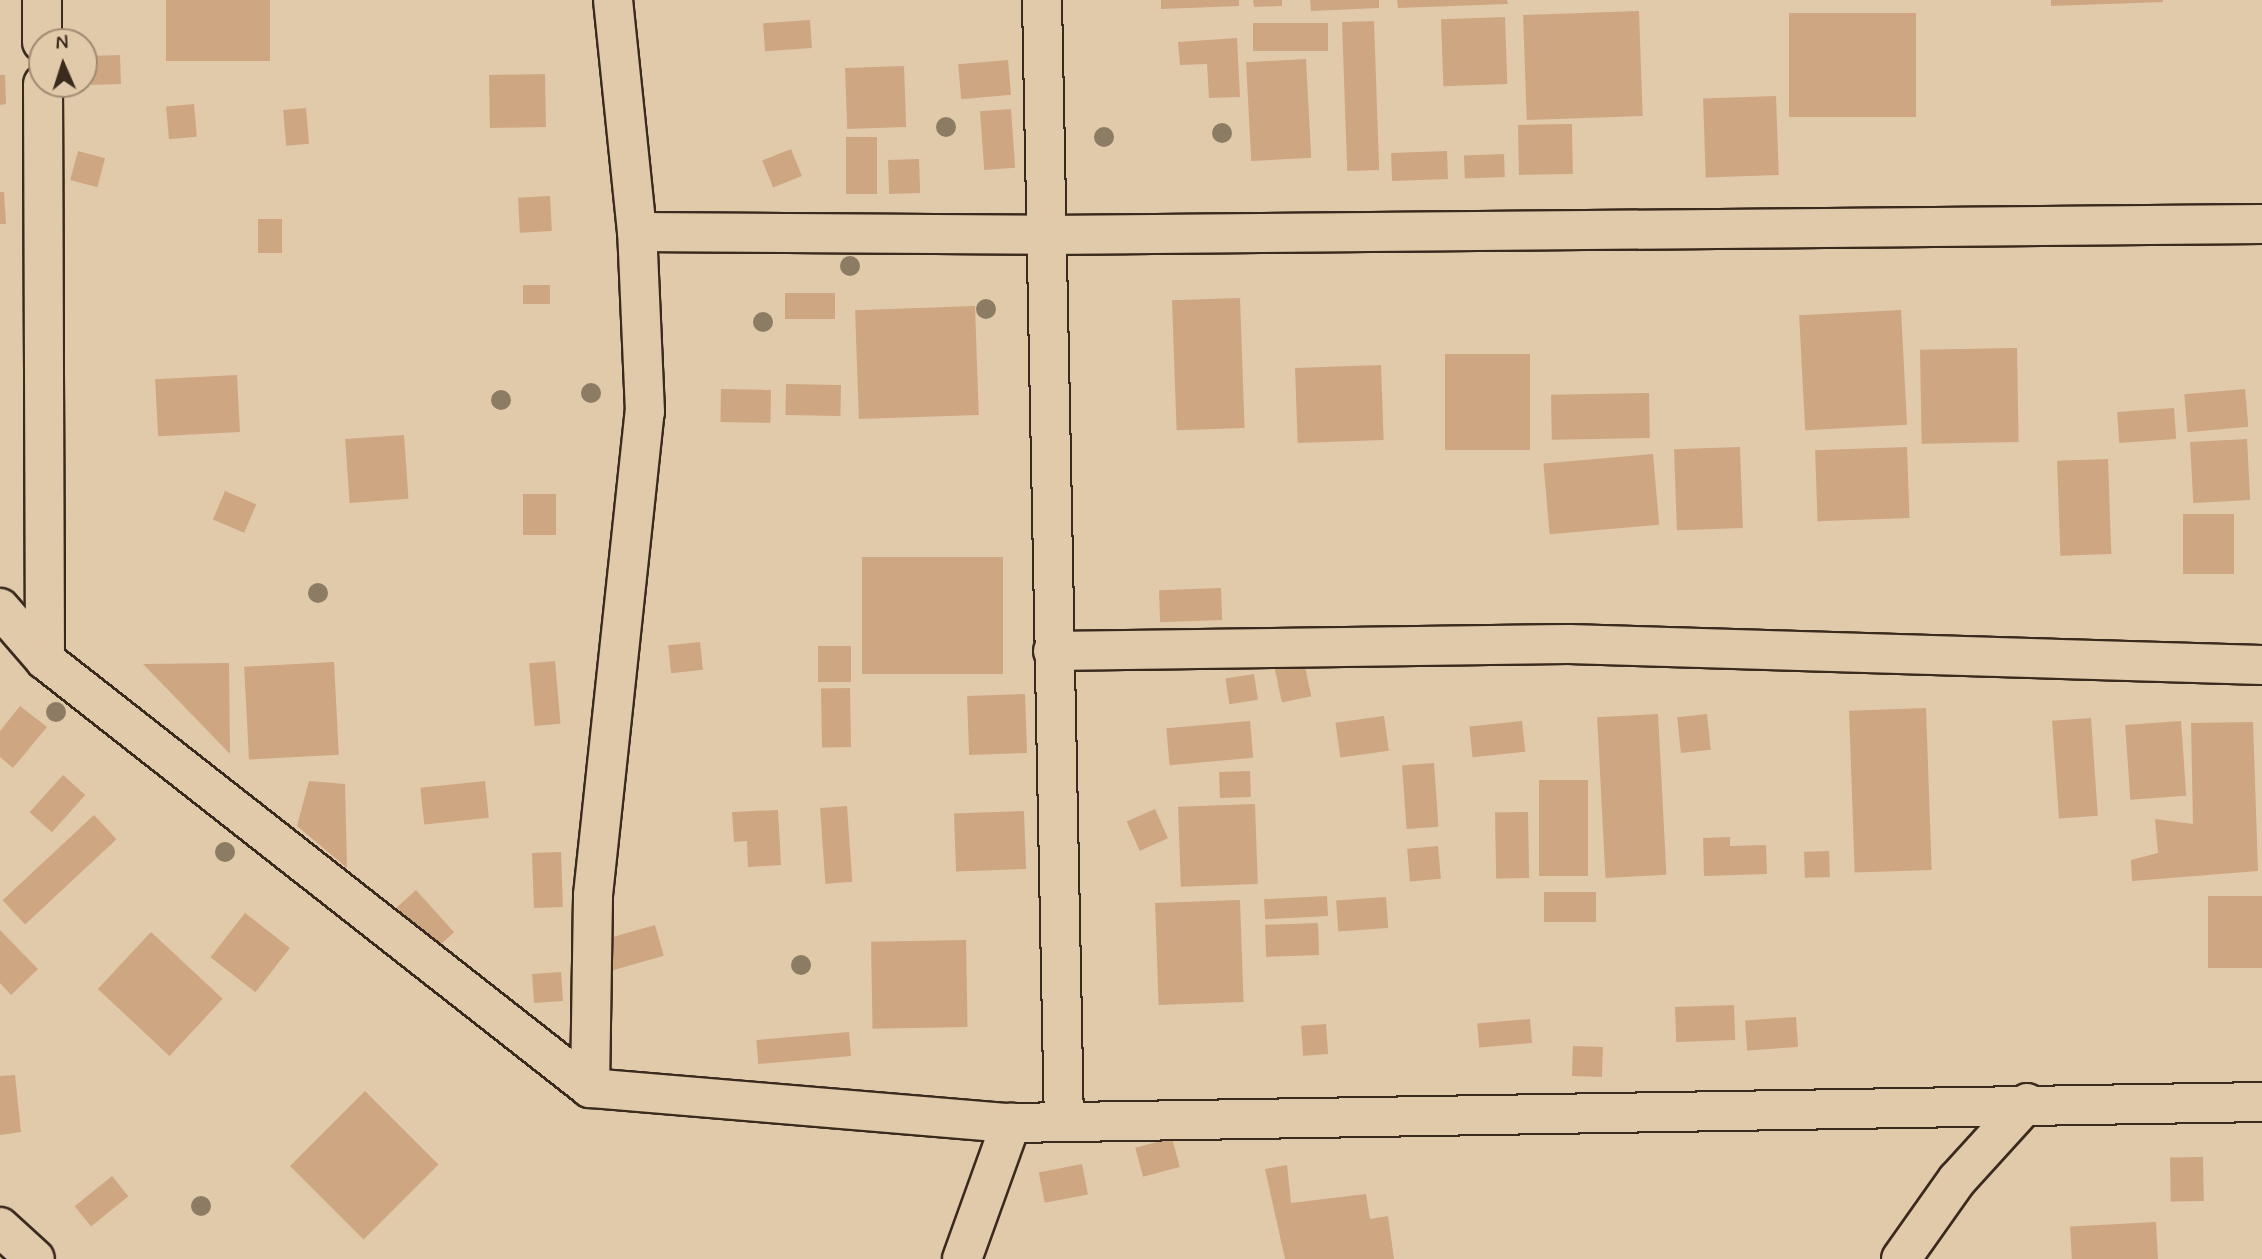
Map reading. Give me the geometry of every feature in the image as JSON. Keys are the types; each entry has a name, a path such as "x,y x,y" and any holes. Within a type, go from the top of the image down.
{"street":[{"path":"42,0 42,28"},
{"path":"590,1088 593,895 645,412 637,232 613,0"},
{"path":"1042,0 1063,1122"},
{"path":"43,98 45,660"},
{"path":"637,232 1046,235 2262,224"},
{"path":"0,608 45,660 590,1088 1011,1123 2027,1103 2262,1102"},
{"path":"1054,651 1569,644 2262,665"},
{"path":"1901,1259 1957,1180 2027,1103"},
{"path":"962,1259 1011,1123"},
{"path":"0,1227 35,1259"}],"building":[{"path":"166,0 270,0 270,61 166,61"},
{"path":"1161,0 1239,0 1239,6 1161,9"},
{"path":"1253,0 1282,0 1282,6 1254,7"},
{"path":"1310,0 1379,0 1379,8 1311,11"},
{"path":"1397,0 1507,0 1508,4 1398,8"},
{"path":"2051,0 2163,0 2163,2 2051,6"},
{"path":"1639,11 1643,116 1527,120 1523,15"},
{"path":"1789,13 1916,13 1916,117 1789,117"},
{"path":"1505,17 1507,84 1443,86 1441,19"},
{"path":"810,20 812,48 765,51 763,23"},
{"path":"1374,21 1379,170 1347,171 1342,22"},
{"path":"1253,23 1328,23 1328,51 1253,51"},
{"path":"1237,38 1240,97 1209,98 1207,64 1180,65 1178,42"},
{"path":"120,55 121,84 98,85 98,56"},
{"path":"1306,59 1311,158 1251,161 1246,62"},
{"path":"1008,60 1011,95 961,99 958,64"},
{"path":"904,66 906,127 847,129 845,68"},
{"path":"545,74 546,127 490,128 489,75"},
{"path":"0,75 5,75 6,104 0,105"},
{"path":"1776,96 1779,175 1706,177 1703,99"},
{"path":"194,104 197,137 169,139 166,106"},
{"path":"306,108 309,144 286,146 283,110"},
{"path":"1011,109 1015,168 984,170 980,111"},
{"path":"1572,124 1573,174 1519,175 1518,125"},
{"path":"846,137 877,137 877,194 846,194"},
{"path":"791,149 802,176 773,188 762,161"},
{"path":"78,151 105,158 97,187 70,180"},
{"path":"1447,151 1448,179 1392,181 1391,153"},
{"path":"1504,154 1505,177 1465,178 1464,155"},
{"path":"919,159 920,193 889,194 888,160"},
{"path":"0,192 4,192 6,224 0,224"},
{"path":"550,196 552,231 520,233 518,198"},
{"path":"258,219 282,219 282,253 258,253"},
{"path":"523,285 550,285 550,304 523,304"},
{"path":"785,293 835,293 835,319 785,319"},
{"path":"1240,298 1245,428 1177,430 1172,300"},
{"path":"975,306 979,415 859,419 855,310"},
{"path":"1901,310 1907,425 1805,430 1799,315"},
{"path":"2017,348 2019,442 1922,444 1920,350"},
{"path":"1445,354 1530,354 1530,450 1445,450"},
{"path":"1381,365 1384,440 1298,443 1295,368"},
{"path":"237,375 240,432 158,436 155,379"},
{"path":"786,384 841,385 840,416 785,415"},
{"path":"721,389 771,390 770,423 720,422"},
{"path":"2245,389 2248,427 2188,432 2184,394"},
{"path":"1649,393 1650,438 1552,440 1551,395"},
{"path":"2174,408 2176,439 2119,443 2117,412"},
{"path":"404,435 408,499 350,503 345,439"},
{"path":"2247,439 2250,500 2193,503 2190,442"},
{"path":"1740,447 1743,528 1677,530 1674,449"},
{"path":"1907,447 1909,518 1818,521 1815,450"},
{"path":"1653,454 1659,525 1550,534 1543,464"},
{"path":"2108,459 2111,554 2060,556 2057,461"},
{"path":"225,491 256,504 244,533 213,520"},
{"path":"523,494 556,494 556,535 523,535"},
{"path":"2183,514 2234,514 2234,574 2183,574"},
{"path":"862,557 1003,557 1003,674 862,674"},
{"path":"1221,588 1222,620 1160,622 1159,590"},
{"path":"700,642 703,670 671,673 668,645"},
{"path":"818,646 851,646 851,682 818,682"},
{"path":"555,661 560,724 535,726 529,663"},
{"path":"334,662 339,755 249,760 244,667"},
{"path":"1304,662 1311,696 1282,702 1275,668"},
{"path":"229,663 230,754 143,664"},
{"path":"1254,674 1258,700 1229,704 1225,679"},
{"path":"850,688 851,747 822,747 821,689"},
{"path":"1025,694 1027,753 969,755 967,696"},
{"path":"20,706 47,727 13,768 0,757 0,731"},
{"path":"1926,708 1932,870 1855,873 1849,711"},
{"path":"1658,714 1666,875 1606,878 1597,717"},
{"path":"1707,714 1711,750 1681,753 1677,717"},
{"path":"1384,716 1389,751 1340,757 1335,723"},
{"path":"2091,718 2098,816 2059,818 2052,721"},
{"path":"1250,721 1253,758 1170,765 1166,728"},
{"path":"1522,721 1525,752 1473,757 1469,727"},
{"path":"2181,721 2186,796 2130,800 2125,725"},
{"path":"2253,722 2258,871 2132,881 2131,860 2158,853 2155,819 2193,824 2191,723"},
{"path":"1434,763 1438,827 1407,829 1402,765"},
{"path":"1250,771 1251,797 1220,798 1219,772"},
{"path":"63,775 85,795 52,832 30,812"},
{"path":"1539,780 1588,780 1588,876 1539,876"},
{"path":"309,781 345,784 347,868 297,826"},
{"path":"485,781 489,818 424,825 420,788"},
{"path":"1255,804 1258,884 1181,887 1178,807"},
{"path":"847,806 852,882 825,884 820,808"},
{"path":"1155,809 1168,838 1140,851 1127,822"},
{"path":"778,810 781,865 748,867 747,841 734,842 732,812"},
{"path":"1024,811 1026,869 956,871 954,813"},
{"path":"1528,812 1529,878 1496,879 1495,813"},
{"path":"94,815 117,839 25,924 3,900"},
{"path":"1730,837 1730,846 1766,845 1767,874 1704,876 1703,838"},
{"path":"1438,846 1441,879 1410,882 1407,849"},
{"path":"1829,851 1830,877 1805,878 1804,852"},
{"path":"561,852 563,907 534,908 532,853"},
{"path":"416,890 454,932 435,950 397,907"},
{"path":"1544,892 1596,892 1596,922 1544,922"},
{"path":"1327,896 1328,916 1265,919 1264,899"},
{"path":"2208,896 2262,896 2262,968 2208,968"},
{"path":"1386,897 1388,928 1338,931 1336,900"},
{"path":"1240,900 1244,1002 1159,1005 1155,903"},
{"path":"245,913 290,948 255,992 211,957"},
{"path":"1318,923 1319,955 1266,957 1265,925"},
{"path":"655,925 664,956 613,970 604,940"},
{"path":"0,930 38,969 11,995 0,983"},
{"path":"151,932 223,999 169,1056 98,989"},
{"path":"966,940 968,1027 873,1029 871,942"},
{"path":"561,972 563,1001 534,1003 532,974"},
{"path":"1734,1005 1735,1040 1676,1042 1675,1007"},
{"path":"1796,1017 1798,1047 1747,1050 1745,1021"},
{"path":"1530,1019 1532,1043 1479,1048 1477,1024"},
{"path":"1326,1024 1328,1054 1303,1056 1301,1026"},
{"path":"849,1032 851,1056 758,1064 756,1040"},
{"path":"1573,1046 1603,1047 1602,1077 1572,1076"},
{"path":"15,1075 21,1132 0,1135 0,1076"},
{"path":"365,1091 439,1165 364,1239 290,1166"},
{"path":"1172,1138 1180,1167 1143,1177 1135,1148"},
{"path":"2203,1157 2204,1201 2171,1202 2170,1158"},
{"path":"1082,1164 1088,1194 1045,1203 1039,1172"},
{"path":"1287,1165 1291,1203 1366,1194 1370,1219 1388,1216 1394,1259 1285,1259 1265,1169"},
{"path":"112,1176 128,1196 91,1226 75,1206"},
{"path":"2156,1222 2158,1259 2072,1259 2070,1227"}]}
